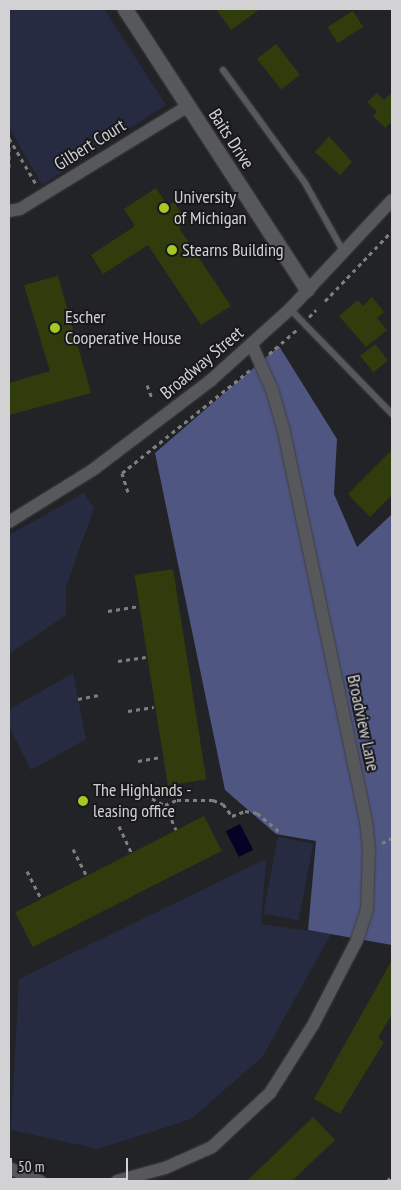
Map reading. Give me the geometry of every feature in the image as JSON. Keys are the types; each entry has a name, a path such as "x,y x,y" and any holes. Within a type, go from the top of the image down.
{"street":[{"name":"Baits Drive","path":"125,9 307,289"},
{"name":"Gilbert Court","path":"9,211 20,209 188,106"},
{"name":"Broadway Street","path":"9,522 111,456 252,345 290,309 342,251 392,200"},
{"name":"Broadview Lane","path":"117,1181 165,1168 212,1147 270,1093 313,1025 357,940 367,909 369,849 366,821 283,428 273,392 252,345"},
{"path":"9,1168 40,1181"}],"lane":[{"path":"222,70 305,183 342,251"},
{"path":"290,309 392,414"}],"path":[{"path":"9,138 43,195"},
{"path":"9,138 9,167"},
{"path":"325,301 392,231"},
{"path":"261,360 298,330"},
{"path":"128,492 122,473 256,365"},
{"path":"147,385 152,398"},
{"path":"108,611 138,606"},
{"path":"118,661 146,657"},
{"path":"78,699 99,695"},
{"path":"128,711 154,707"},
{"path":"138,761 161,758"},
{"path":"145,795 165,805 176,830"},
{"path":"165,805 177,800 213,800 223,804 233,818 245,811 257,813 281,833"},
{"path":"119,826 132,852"},
{"path":"73,849 86,874"},
{"path":"27,871 40,897"},
{"path":"387,1181 392,1176"}],"shaded area":[{"path":"9,9 104,9 166,105 42,185 9,127"},
{"path":"279,346 337,439 334,494 357,547 392,514 392,945 308,930 316,841 276,834 225,790 155,453"},
{"path":"84,493 94,508 66,587 66,615 9,654 9,535"},
{"path":"73,673 86,739 31,770 9,726 9,710"},
{"path":"240,824 253,850 239,857 226,831"},
{"path":"278,837 313,844 298,920 263,914"},
{"path":"266,859 261,924 331,934 263,1056 191,1119 98,1149 11,1130 19,979"}],"building":[{"path":"216,9 260,9 231,30"},
{"path":"353,11 363,27 338,43 328,27"},
{"path":"276,44 300,75 281,90 257,59"},
{"path":"392,92 392,121 385,128 373,116 377,112 367,102 377,93 384,100"},
{"path":"329,136 352,162 340,175 315,152"},
{"name":"Stearns Building","path":"156,188 168,206 174,202 187,222 179,228 231,306 201,325 148,245 103,274 91,255 135,226 124,209"},
{"name":"Escher Cooperative House","path":"58,276 91,393 9,415 9,383 50,371 24,285"},
{"path":"372,297 384,312 377,318 387,330 366,347 339,316 358,300 363,306"},
{"path":"375,344 388,360 373,372 360,356"},
{"path":"392,450 392,495 370,517 348,494"},
{"path":"173,569 206,779 168,785 134,575"},
{"path":"204,816 222,851 33,947 15,912"},
{"path":"392,960 392,1014 378,1038 384,1042 340,1114 314,1099"},
{"path":"313,1117 335,1140 292,1181 247,1181"}],"place":[{"name":"University of Michigan","path":"164,208"},
{"name":"Stearns Building","path":"172,250"},
{"name":"Escher Cooperative House","path":"55,328"},
{"name":"The Highlands - leasing office","path":"83,801"}]}
